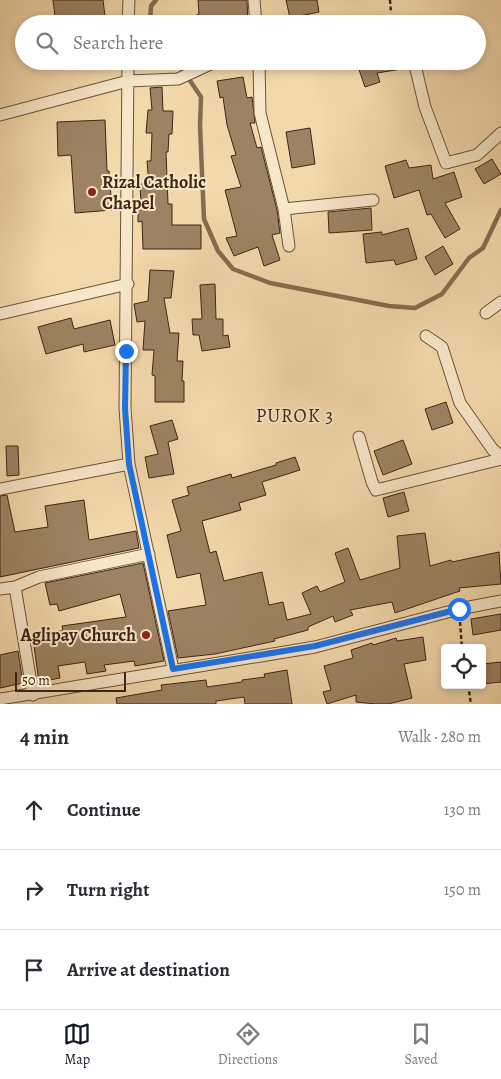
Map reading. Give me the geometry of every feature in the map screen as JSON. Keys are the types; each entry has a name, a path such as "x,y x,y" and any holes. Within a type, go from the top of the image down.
{"street":[{"path":"128,0 128,15"},
{"path":"254,0 255,15"},
{"path":"128,70 128,284 125,408 129,464 173,669"},
{"path":"0,115 128,81 178,79 196,70"},
{"path":"259,70 260,113 284,209 289,246"},
{"path":"416,70 425,107 446,163 477,155 501,133"},
{"path":"284,209 373,200"},
{"path":"0,314 128,284"},
{"path":"486,313 501,302"},
{"path":"426,336 442,347 460,403 493,450 501,457"},
{"path":"359,437 376,490 501,457"},
{"path":"0,489 129,464"},
{"path":"0,589 15,587 40,577 149,554"},
{"path":"15,587 33,695"},
{"path":"0,699 33,695 173,669 315,646 459,609 501,601"}],"path":[{"path":"459,609 462,644"},
{"path":"469,689 471,704"}],"building":[{"path":"53,0 103,0 105,15 55,15"},
{"path":"198,0 247,0 248,15 197,15 199,14"},
{"path":"286,0 317,0 319,12 304,15 289,15"},
{"path":"359,70 396,70 377,73 380,82 365,87"},
{"path":"243,77 247,98 252,97 255,123 250,123 257,148 261,147 277,210 280,233 272,235 280,260 264,266 258,247 234,256 226,238 237,236 225,190 241,187 231,156 236,155 227,125 223,97 220,98 217,81"},
{"path":"162,87 163,111 173,111 172,134 169,134 168,152 166,152 168,204 172,204 172,225 201,225 201,249 143,249 142,221 138,222 138,204 141,204 140,184 149,184 147,161 151,161 152,133 146,133 148,110 152,110 150,88"},
{"path":"105,120 107,171 109,171 112,210 75,213 71,155 58,156 57,122"},
{"path":"310,128 315,164 292,168 286,132"},
{"path":"492,159 501,174 484,184 475,169"},
{"path":"406,160 409,168 431,165 433,179 454,172 462,197 445,203 460,229 445,238 431,214 427,215 419,190 394,198 385,166"},
{"path":"371,208 372,230 329,233 328,212"},
{"path":"408,228 417,259 396,265 394,260 366,263 363,234 382,232 382,235"},
{"path":"443,246 453,264 435,275 425,257"},
{"path":"150,270 174,271 171,298 164,298 170,333 179,333 177,361 183,361 184,402 155,402 155,376 152,375 154,350 143,350 145,321 137,322 134,304 148,301"},
{"path":"215,284 216,319 223,319 223,336 228,335 230,347 202,351 199,335 193,335 192,319 202,319 200,285"},
{"path":"71,318 74,329 110,320 115,345 84,352 83,344 46,354 38,327"},
{"path":"446,402 453,423 432,430 425,409"},
{"path":"172,420 178,439 168,442 174,474 149,478 145,457 158,454 150,426"},
{"path":"403,440 412,464 383,475 374,451"},
{"path":"6,446 18,446 19,475 7,476"},
{"path":"295,457 300,470 262,482 266,495 239,503 241,510 202,521 210,553 216,551 224,581 262,572 269,605 283,602 287,620 311,614 302,593 317,586 320,592 345,582 335,553 348,548 360,580 400,568 397,536 425,533 430,566 451,560 452,562 499,552 501,584 459,588 460,591 395,613 392,602 350,610 353,615 335,622 333,616 308,627 308,630 274,639 275,641 215,654 178,658 168,611 206,605 200,573 177,578 167,535 181,531 172,500 189,495 187,487 231,474 232,478 276,465 276,463"},
{"path":"404,492 409,511 388,517 383,498"},
{"path":"7,495 15,532 48,527 45,506 84,500 89,540 136,531 139,548 0,577 0,496"},
{"path":"143,563 164,661 135,666 134,661 104,665 106,671 87,674 85,662 58,666 60,678 39,682 33,639 59,635 58,631 63,631 62,626 126,617 120,594 59,611 57,604 50,605 45,583"},
{"path":"501,614 501,630 473,635 471,619"},
{"path":"423,637 426,660 404,664 412,698 388,704 376,704 356,702 356,695 327,704 323,692 331,690 324,666 353,658 351,650 372,643 373,645 396,638 397,641"},
{"path":"18,651 23,683 0,688 0,655"},
{"path":"501,662 501,682 486,684 486,664"},
{"path":"287,670 292,704 245,704 244,697 216,701 216,704 117,704 116,698 162,690 161,685 206,680 207,687 242,682 242,680 265,677 264,674"}],"waterway":[{"path":"150,15 151,6 156,0"},
{"path":"183,70 201,97 200,126 204,219 218,251 233,269 270,283 389,306 415,308 442,294 469,258 483,248 501,210"}],"place":[{"name":"Rizal Catholic Chapel","path":"92,192"},
{"name":"Aglipay Church","path":"146,635"}],"district":[{"name":"PUROK 3","path":"295,416"}],"route":[{"path":"126,351 125,408 129,464 173,669 315,646 459,609"}]}
